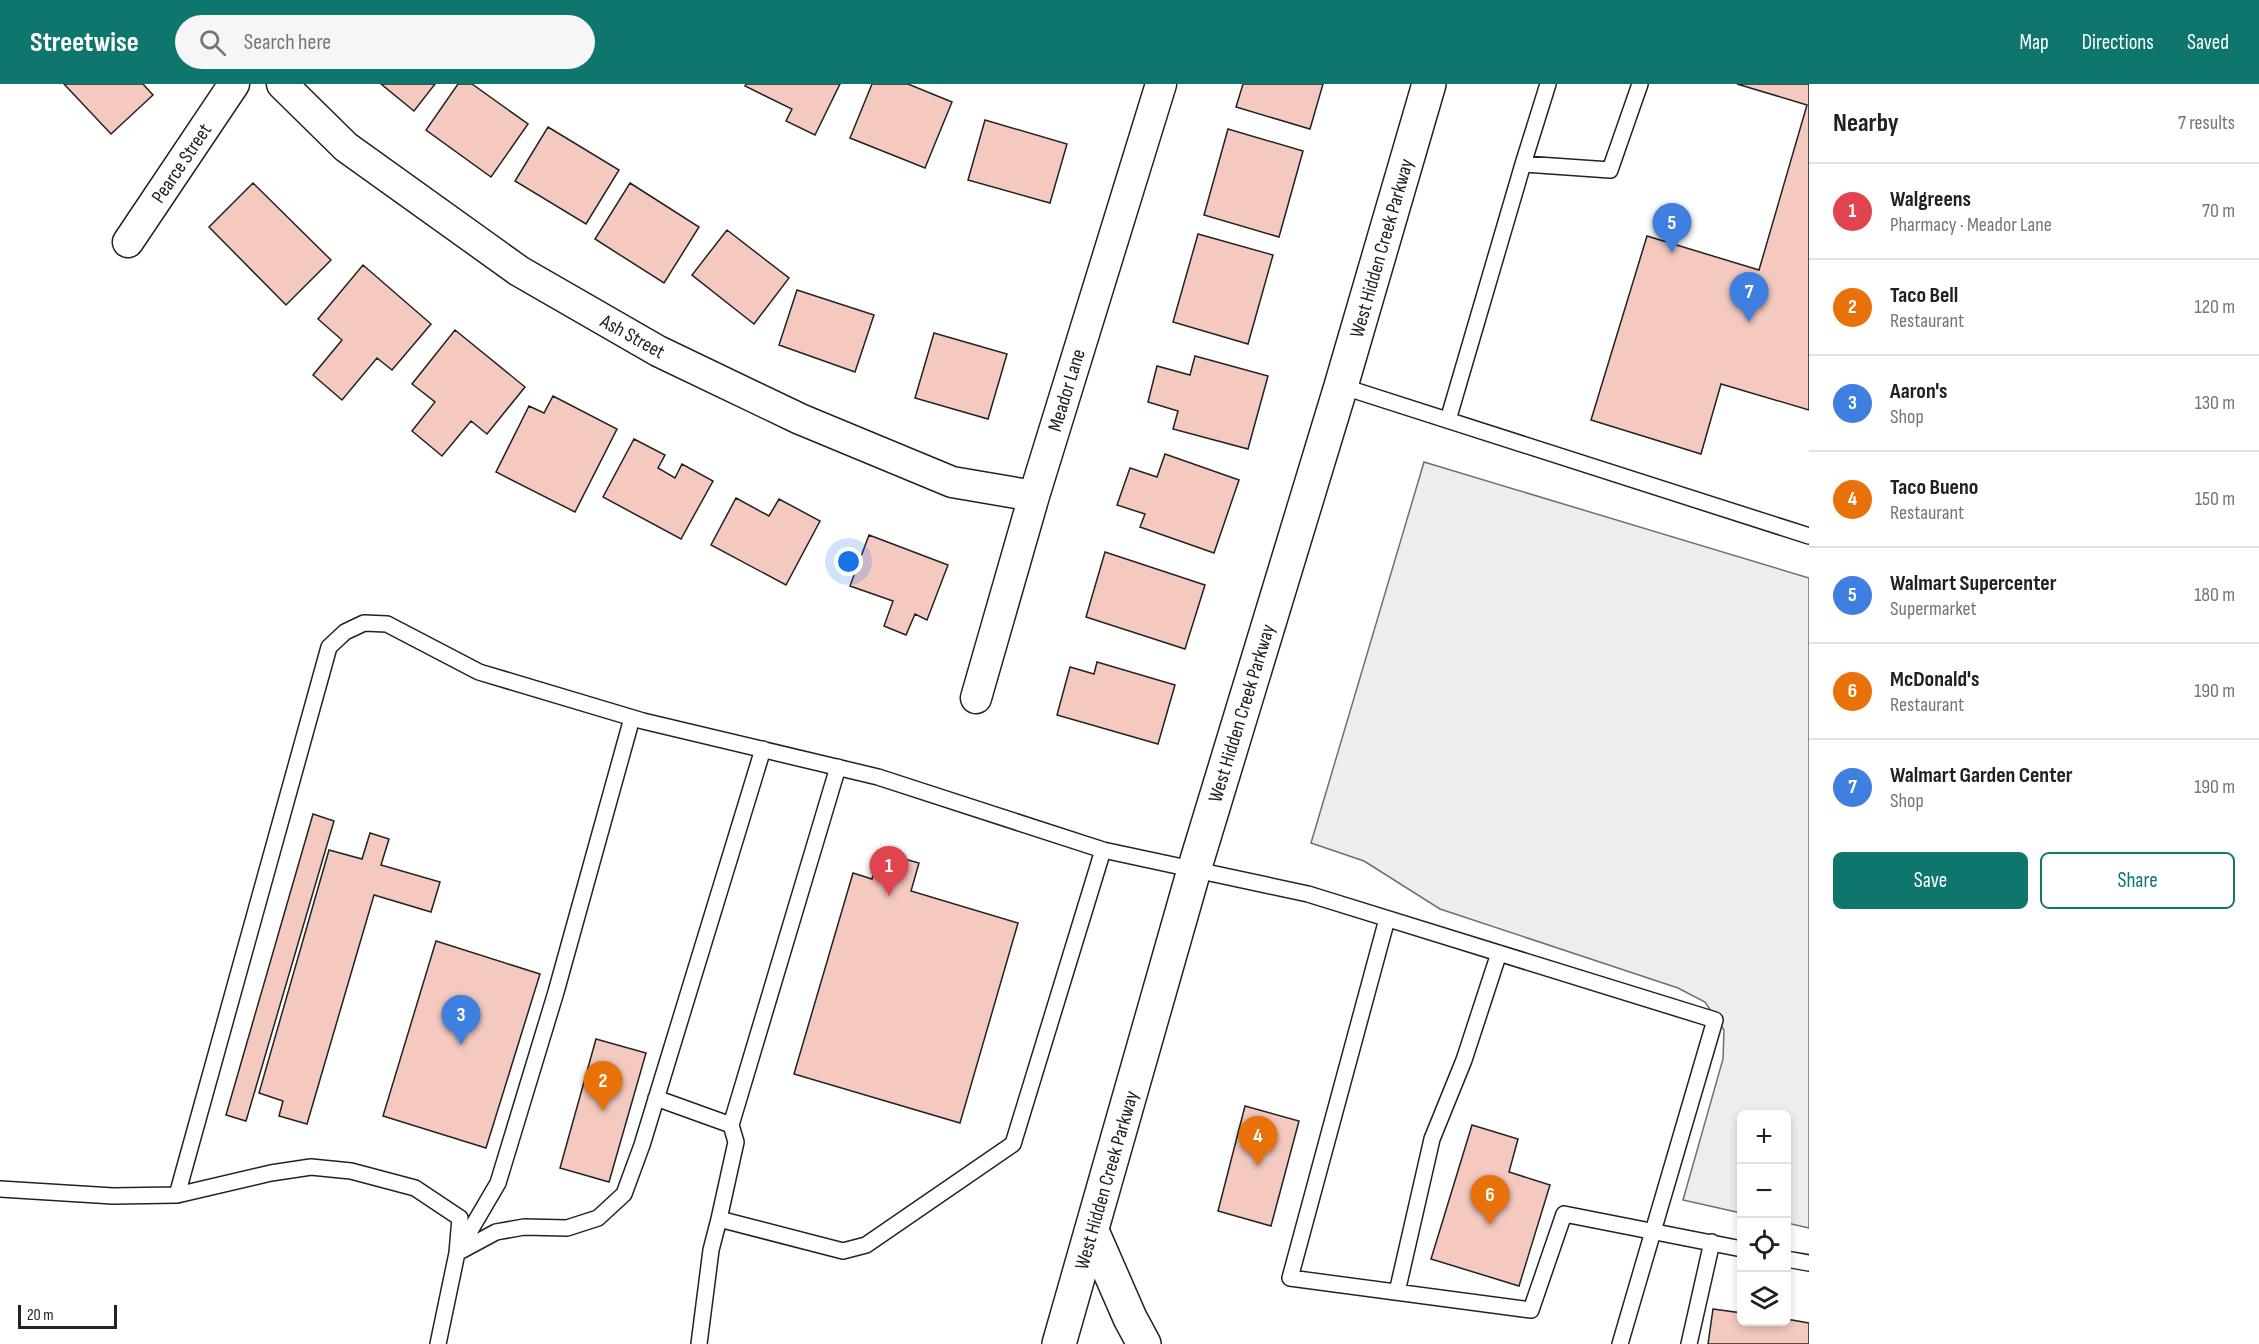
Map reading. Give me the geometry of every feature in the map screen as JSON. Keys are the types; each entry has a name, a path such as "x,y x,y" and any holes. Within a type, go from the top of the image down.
{"main road":[{"name":"West Hidden Creek Parkway","path":"1059,1344 1194,870 1341,386 1429,84"},
{"path":"1092,1231 1144,1344"}],"street":[{"name":"Pearce Street","path":"128,242 234,84"},
{"name":"Ash Street","path":"282,84 346,147 519,271 658,351 800,419 952,482 1034,496"},
{"name":"Meador Lane","path":"976,698 1034,496 1161,84"}],"lane":[{"path":"1448,420 1548,84"},
{"path":"1523,164 1610,170 1640,84"},
{"path":"1341,386 1809,536"},
{"path":"177,1195 329,647 345,632 364,622 387,624 479,672 632,718 878,777 1103,850 1308,894 1715,1020 1620,1344"},
{"path":"457,1253 498,1183 556,992 632,718"},
{"path":"457,1253 496,1232 524,1227 567,1228 598,1218 624,1194 656,1098 763,749"},
{"path":"699,1344 711,1250 736,1142 731,1125 838,767"},
{"path":"719,1219 843,1251 866,1245 1013,1144 1103,850"},
{"path":"1387,919 1290,1278 1531,1310 1564,1214 1737,1248"},
{"path":"1397,1292 1432,1139 1464,1060 1499,953"},
{"path":"656,1098 731,1125"},
{"path":"0,1189 113,1196 177,1195 271,1173 311,1167 351,1171 415,1188 460,1218 457,1253 438,1344"},
{"path":"1689,1344 1712,1242"},
{"path":"1791,1260 1809,1263"}],"shaded area":[{"path":"1424,462 1809,578 1809,1228 1791,1224 1791,1110 1737,1110 1737,1212 1683,1200 1723,1059 1724,1030 1705,1002 1678,988 1440,909 1364,861 1311,843"}],"building":[{"path":"64,84 143,84 153,95 111,134"},
{"path":"381,84 435,84 414,111"},
{"path":"458,84 472,84 528,124 491,177 426,130"},
{"path":"746,84 840,84 815,135 786,121 792,109 745,86"},
{"path":"872,84 908,84 952,102 925,168 850,138"},
{"path":"1243,84 1323,84 1310,129 1236,107"},
{"path":"1737,84 1809,84 1809,410 1721,384 1701,454 1591,420 1647,236 1759,270 1807,105"},
{"path":"985,120 1067,144 1050,203 968,180"},
{"path":"548,127 619,170 586,224 515,181"},
{"path":"1228,129 1303,151 1279,237 1204,215"},
{"path":"253,183 331,260 286,305 209,227"},
{"path":"630,183 699,227 664,283 595,239"},
{"path":"727,230 789,278 754,324 692,275"},
{"path":"1198,234 1273,255 1248,344 1173,322"},
{"path":"363,265 431,324 392,370 377,358 342,400 313,375 342,340 318,319"},
{"path":"797,290 874,315 855,372 779,345"},
{"path":"455,330 525,387 487,434 471,421 442,456 412,431 435,402 412,384"},
{"path":"934,333 1007,354 988,419 915,398"},
{"path":"1195,356 1268,376 1248,449 1173,429 1178,411 1148,402 1157,366 1190,375"},
{"path":"553,396 617,429 575,512 496,472 529,406 544,413"},
{"path":"634,439 665,455 658,468 675,478 682,464 713,481 681,539 603,497"},
{"path":"1165,454 1239,480 1214,553 1140,527 1145,514 1117,505 1130,468 1157,477"},
{"path":"736,498 769,516 779,499 820,521 786,585 711,545"},
{"path":"869,535 948,565 927,620 915,614 906,635 884,626 893,601 850,586"},
{"path":"1105,552 1205,585 1185,649 1086,617"},
{"path":"1097,662 1175,685 1158,744 1057,715 1070,667 1094,674"},
{"path":"313,814 334,821 246,1121 226,1115"},
{"path":"370,833 389,839 381,865 440,882 431,912 374,895 307,1124 279,1116 283,1101 259,1093 329,850 362,859"},
{"path":"880,852 919,863 911,891 1018,923 960,1123 794,1074 853,873 872,879"},
{"path":"436,941 540,974 486,1148 383,1116"},
{"path":"596,1039 646,1053 609,1182 560,1168"},
{"path":"1245,1106 1299,1121 1271,1226 1218,1211"},
{"path":"1472,1125 1518,1139 1509,1172 1550,1185 1519,1286 1431,1259"},
{"path":"1713,1309 1737,1312 1737,1326 1791,1326 1791,1320 1809,1323 1809,1344 1708,1344"}],"place":[{"name":"Walmart Supercenter","path":"1672,253"},
{"name":"Walmart Garden Center","path":"1749,322"},
{"name":"Walgreens","path":"889,896"},
{"name":"Aaron's","path":"461,1045"},
{"name":"Taco Bell","path":"603,1111"},
{"name":"Taco Bueno","path":"1258,1166"},
{"name":"McDonald's","path":"1490,1225"}]}
